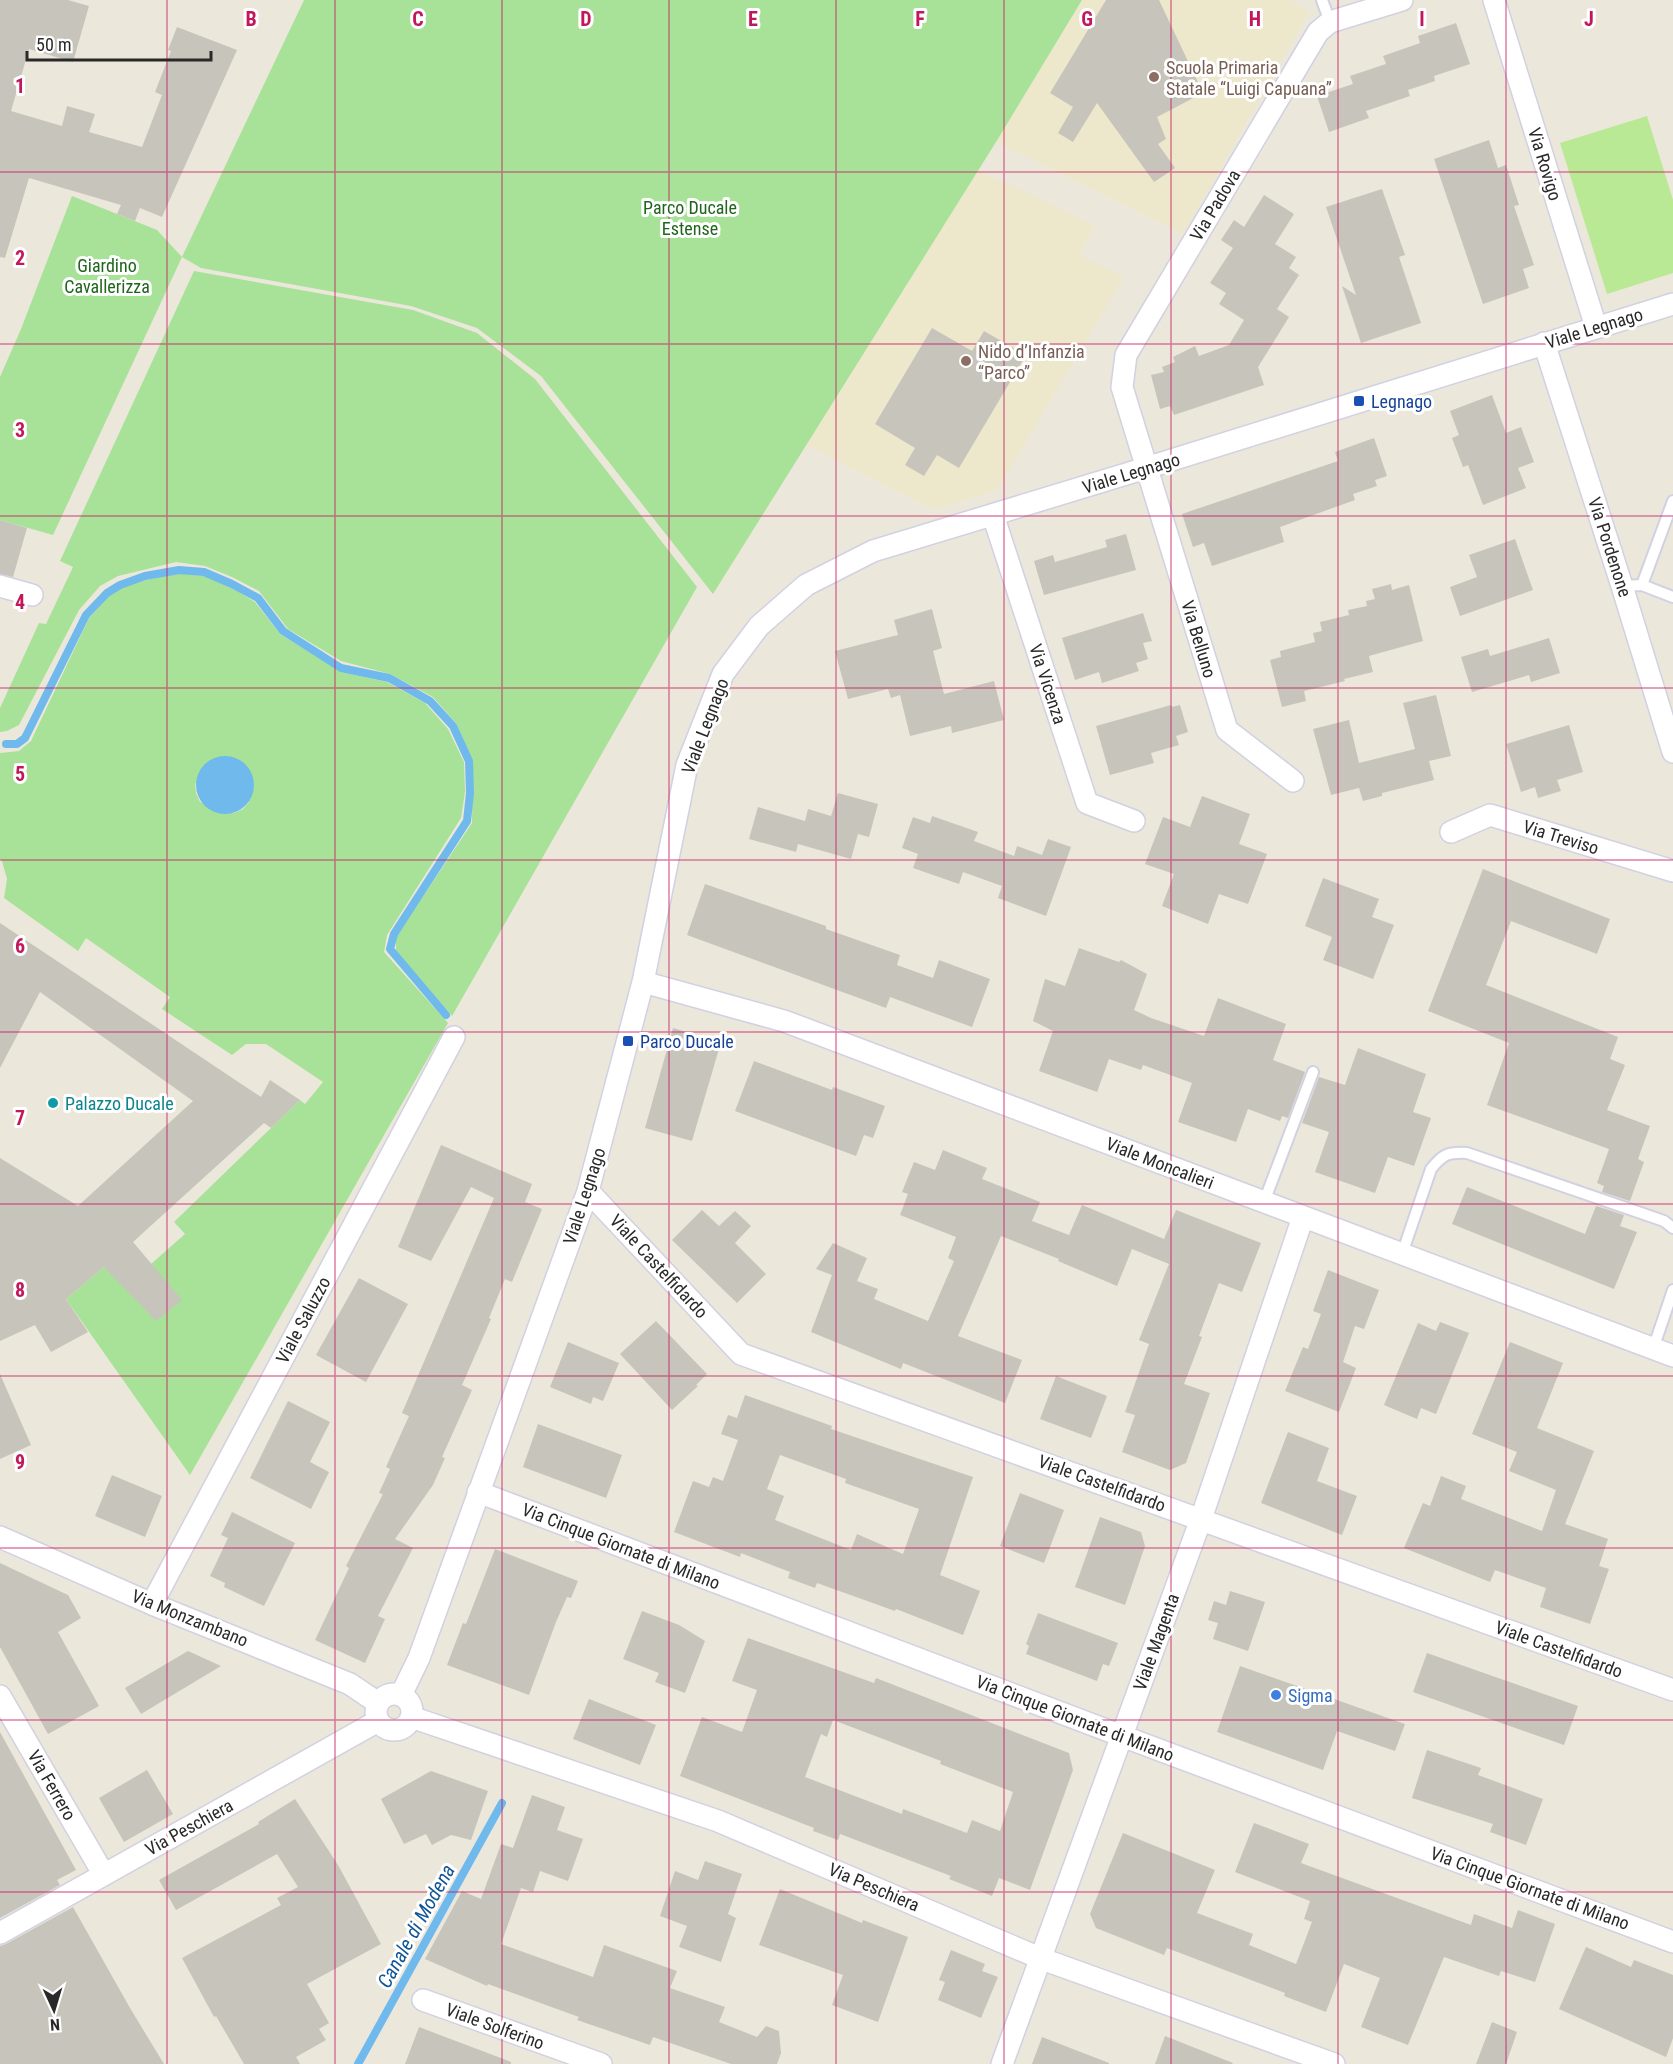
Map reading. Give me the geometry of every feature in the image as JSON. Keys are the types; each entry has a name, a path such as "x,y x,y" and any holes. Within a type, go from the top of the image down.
{"street":[{"path":"1330,22 1402,0"},
{"name":"Via Rovigo","path":"1494,0 1596,327"},
{"name":"Via Padova","path":"1146,468 1122,387 1126,356 1318,32 1330,22"},
{"name":"Viale Legnago","path":"401,1695 420,1658 588,1191 644,982 687,765 723,674 759,626 806,585 873,551 993,516 1673,304"},
{"name":"Via Pordenone","path":"1544,343 1632,585 1673,752"},
{"name":"Via Belluno","path":"1146,468 1227,730 1293,781"},
{"name":"Via Vicenza","path":"993,516 1086,803 1134,821"},
{"path":"0,586 32,595"},
{"name":"Via Treviso","path":"1451,832 1490,815 1673,871"},
{"name":"Viale Moncalieri","path":"644,982 784,1021 1673,1356"},
{"name":"Viale Saluzzo","path":"152,1604 454,1036"},
{"name":"Viale Castelfidardo","path":"588,1191 741,1354 1673,1690"},
{"name":"Viale Magenta","path":"1002,2064 1201,1519 1303,1217"},
{"name":"Via Cinque Giornate di Milano","path":"478,1492 1673,1942"},
{"name":"Via Monzambano","path":"0,1537 152,1604 350,1684 378,1712"},
{"name":"Via Peschiera","path":"0,1933 104,1875 378,1712 388,1695 401,1695"},
{"path":"378,1712 385,1728 397,1730 407,1724 411,1718 411,1706 401,1695"},
{"name":"Via Ferrero","path":"0,1696 104,1875"},
{"name":"Via Peschiera","path":"411,1718 718,1821 1042,1959 1334,2064"},
{"name":"Viale Solferino","path":"423,2000 601,2064"}],"lane":[{"path":"1322,0 1330,22"},
{"path":"1673,501 1632,585 1673,597"},
{"path":"1264,1202 1313,1072"},
{"path":"1402,1254 1431,1168 1440,1157 1451,1152 1467,1152 1664,1221 1673,1228"},
{"path":"1653,1349 1673,1290"}],"shaded area":[{"name":"Scuola Primaria Statale “Luigi Capuana”","path":"1082,0 1290,0 1309,12 1183,234 996,142"},
{"name":"Nido d’Infanzia “Parco”","path":"978,170 1095,225 1079,255 1124,277 997,490 934,510 806,445"}],"green space":[{"name":"Parco Ducale Estense","path":"304,0 1082,0 996,142 713,594 541,376 477,328 411,306 201,268 182,257"},
{"path":"1647,116 1673,200 1673,273 1607,294 1560,143"},
{"name":"Giardino Cavallerizza","path":"72,196 157,230 182,257 53,535 0,520 0,377"},
{"path":"194,271 413,310 477,333 535,379 697,587 452,1016 396,951 396,937 472,823 473,761 456,723 433,697 390,674 341,661 288,629 259,591 205,566 176,562 118,576 100,586 79,610 19,725 0,732 0,708 39,623 46,624 73,567 60,561"},
{"path":"178,573 205,576 229,586 255,602 280,634 341,672 387,682 425,703 448,729 464,762 465,792 461,818 387,935 384,952 448,1023 190,1475 66,1299 104,1267 151,1264 185,1234 174,1222 300,1100 305,1104 323,1082 266,1044 246,1044 232,1055 162,1009 170,997 86,938 78,951 4,898 7,879 0,859 0,753 19,751 31,741 89,618 109,596 121,588","holes":["195,783 249,802 243,809 234,813 200,802"]}],"water":[{"path":"219,756 231,756 246,764 254,779 254,791 246,806 231,814 219,814 204,806 196,791 196,779 204,764"}],"building":[{"path":"0,0 68,0 89,6 73,62 29,49 11,111 62,126 67,106 95,114 89,132 142,147 162,95 155,92 171,51 168,50 177,27 237,50 162,217 140,208 135,221 117,214 121,205 29,178 5,258 0,257"},
{"path":"1106,0 1159,0 1203,93 1157,117 1166,139 1158,144 1175,168 1154,182 1097,103 1073,142 1058,133 1073,107 1050,93"},
{"path":"1456,23 1470,64 1434,76 1435,81 1408,90 1410,96 1366,111 1369,118 1329,132 1317,96 1353,84 1350,76 1386,64 1383,56 1420,43 1418,36"},
{"path":"1489,140 1498,168 1506,165 1519,205 1514,206 1534,265 1523,269 1529,288 1483,304 1434,159"},
{"path":"1382,189 1405,255 1399,257 1421,323 1361,343 1342,286 1356,295 1326,207"},
{"path":"1264,195 1294,214 1275,244 1296,257 1289,268 1299,275 1277,309 1289,317 1258,367 1264,385 1174,415 1170,406 1160,409 1151,375 1164,372 1162,367 1175,362 1173,357 1195,346 1199,356 1229,345 1244,320 1219,304 1226,293 1210,283 1233,248 1221,240 1234,220 1244,227"},
{"path":"932,328 972,351 984,331 1026,355 959,468 937,455 924,476 905,465 915,448 875,424"},
{"path":"1492,395 1506,433 1521,427 1534,462 1518,468 1526,488 1483,505 1468,465 1463,467 1452,438 1459,435 1450,411"},
{"path":"1374,438 1387,476 1375,480 1377,486 1353,494 1355,500 1280,527 1284,542 1212,566 1204,543 1193,547 1182,514 1338,461 1335,452"},
{"path":"0,520 27,528 13,577 0,574"},
{"path":"1126,534 1136,570 1044,595 1034,561 1053,555 1055,562 1107,547 1105,540"},
{"path":"1515,539 1533,590 1460,616 1450,587 1477,577 1469,555"},
{"path":"1391,584 1392,590 1409,585 1423,641 1369,656 1373,672 1304,691 1306,701 1282,707 1270,660 1281,657 1280,651 1315,642 1313,633 1322,631 1320,622 1349,615 1348,610 1367,606 1366,601 1375,599 1372,589"},
{"path":"932,609 942,648 933,651 944,694 994,681 1004,720 952,733 951,726 910,736 900,695 891,698 888,689 848,699 835,651 898,635 894,620"},
{"path":"1143,613 1152,641 1143,643 1148,659 1136,663 1139,671 1102,683 1099,672 1075,680 1062,638"},
{"path":"1549,638 1560,673 1531,682 1529,675 1472,692 1461,657 1488,649 1490,656"},
{"path":"1436,695 1451,756 1429,761 1434,780 1382,793 1382,796 1363,801 1359,788 1331,795 1313,729 1349,720 1359,763 1415,749 1403,703"},
{"path":"1171,705 1172,707 1180,705 1188,732 1176,736 1179,745 1151,753 1154,763 1110,775 1096,726"},
{"path":"1569,725 1583,772 1557,780 1561,791 1538,798 1535,787 1521,792 1506,744"},
{"path":"838,793 878,804 869,837 858,834 851,859 798,844 796,852 749,839 758,807 805,821 808,809 831,816"},
{"path":"1202,796 1250,814 1239,844 1267,854 1248,904 1219,894 1208,924 1162,906 1174,874 1145,864 1163,817 1190,827"},
{"path":"932,816 978,832 974,841 1014,856 1017,846 1042,855 1048,839 1071,847 1046,916 998,898 1002,886 963,872 959,884 913,868 918,854 902,848 913,817 930,823"},
{"path":"1483,869 1610,919 1597,954 1511,921 1486,985 1618,1037 1610,1059 1625,1065 1607,1110 1650,1126 1638,1159 1644,1162 1630,1201 1602,1192 1604,1186 1597,1183 1609,1149 1487,1105 1509,1043 1428,1011"},
{"path":"1323,878 1379,899 1372,917 1394,925 1373,979 1323,960 1332,937 1305,926"},
{"path":"705,884 826,926 826,929 900,955 897,965 933,978 939,960 990,979 972,1027 890,997 886,1008 687,935"},
{"path":"0,923 261,1097 270,1080 300,1100 271,1128 264,1123 133,1242 182,1300 156,1321 104,1267 66,1299 88,1332 51,1352 35,1325 0,1341 0,1158 78,1206 193,1101 40,992 0,1068"},
{"path":"1079,948 1119,962 1121,960 1147,974 1134,1010 1151,1018 1204,1036 1218,998 1286,1024 1273,1060 1305,1072 1288,1118 1282,1116 1280,1121 1248,1109 1236,1142 1178,1122 1192,1083 1143,1065 1141,1070 1109,1059 1097,1092 1039,1071 1053,1031 1033,1021 1045,979 1065,986"},
{"path":"673,1028 721,1042 692,1141 645,1128"},
{"path":"1358,1048 1426,1074 1413,1112 1431,1118 1414,1166 1388,1157 1375,1193 1315,1172 1329,1132 1302,1123 1319,1077 1345,1085"},
{"path":"754,1061 832,1090 833,1087 885,1106 873,1138 864,1135 856,1156 735,1111"},
{"path":"441,1145 532,1184 525,1202 542,1209 512,1282 505,1279 489,1318 491,1319 462,1385 472,1390 442,1457 445,1458 433,1485 395,1539 413,1548 378,1616 385,1619 365,1663 315,1640 349,1568 346,1566 383,1494 379,1493 390,1469 386,1467 409,1416 402,1413 494,1198 471,1187 431,1261 398,1247"},
{"path":"943,1150 987,1168 982,1179 1040,1202 1032,1221 1069,1235 1082,1205 1164,1239 1176,1210 1261,1243 1242,1292 1219,1283 1199,1336 1202,1337 1184,1384 1210,1393 1186,1463 1170,1470 1122,1452 1135,1415 1125,1412 1149,1344 1139,1340 1169,1264 1132,1249 1117,1286 1058,1261 1059,1259 1001,1236 958,1336 1022,1360 1005,1403 903,1363 901,1369 811,1332 832,1275 816,1269 833,1243 867,1258 857,1281 878,1289 874,1299 928,1321 954,1261 948,1258 956,1237 900,1215 908,1194 902,1192 914,1162 935,1170"},
{"path":"1467,1187 1585,1234 1596,1206 1624,1215 1620,1226 1637,1232 1614,1289 1452,1224"},
{"path":"702,1210 719,1226 735,1211 751,1226 735,1243 766,1274 737,1303 672,1240"},
{"path":"1328,1270 1379,1290 1364,1329 1355,1326 1343,1362 1356,1368 1339,1412 1285,1391 1303,1347 1308,1349 1321,1314 1313,1311"},
{"path":"359,1278 408,1304 366,1382 316,1355"},
{"path":"656,1321 707,1374 696,1385 698,1386 672,1410 620,1354"},
{"path":"1440,1322 1469,1333 1436,1414 1421,1408 1417,1419 1384,1405 1418,1323 1436,1331"},
{"path":"568,1342 619,1363 603,1401 593,1397 591,1404 550,1387"},
{"path":"1510,1342 1563,1363 1537,1428 1594,1451 1565,1524 1608,1539 1599,1566 1609,1569 1590,1624 1540,1607 1546,1588 1495,1570 1490,1582 1404,1548 1423,1503 1430,1506 1441,1476 1466,1486 1461,1499 1542,1531 1556,1490 1509,1471 1517,1452 1472,1434"},
{"path":"0,1374 31,1445 0,1459"},
{"path":"1056,1376 1107,1396 1091,1438 1040,1419"},
{"path":"745,1395 832,1426 831,1429 973,1477 940,1575 980,1591 963,1635 896,1609 895,1611 817,1583 815,1588 788,1578 790,1572 741,1553 740,1557 674,1532 693,1481 709,1487 713,1477 723,1481 738,1440 721,1434 728,1415 737,1418","holes":["780,1455 846,1479 845,1483 919,1509 903,1554 857,1534 851,1550 775,1520 784,1496 767,1489"]},
{"path":"288,1401 330,1422 310,1462 329,1472 311,1509 250,1478"},
{"path":"538,1424 622,1455 606,1498 523,1467"},
{"path":"1288,1432 1329,1448 1317,1481 1357,1496 1342,1535 1261,1503"},
{"path":"112,1475 162,1496 145,1537 95,1516"},
{"path":"1020,1493 1064,1510 1044,1563 1000,1546"},
{"path":"232,1512 295,1543 264,1606 224,1587 225,1583 210,1576 228,1538 221,1535"},
{"path":"1100,1517 1141,1532 1145,1546 1125,1605 1075,1587"},
{"path":"495,1549 578,1581 571,1598 567,1597 556,1622 529,1695 447,1665 463,1623 466,1624"},
{"path":"0,1563 68,1595 81,1618 58,1632 99,1706 48,1734 0,1647"},
{"path":"1230,1591 1265,1602 1248,1651 1213,1639 1218,1623 1208,1620 1214,1601 1226,1605"},
{"path":"642,1611 679,1625 705,1641 685,1693 655,1682 659,1673 623,1659"},
{"path":"1038,1613 1118,1643 1109,1666 1103,1664 1097,1681 1026,1654 1029,1646 1026,1644"},
{"path":"748,1638 874,1683 876,1678 1069,1753 1073,1770 1030,1890 999,1878 992,1896 949,1879 951,1876 840,1834 838,1840 813,1831 814,1828 680,1776 702,1717 742,1732 757,1690 732,1681","holes":["833,1720 941,1761 940,1764 1013,1792 1000,1831 972,1820 967,1833 903,1809 902,1814 805,1777 821,1734 827,1737"]},
{"path":"188,1651 221,1666 141,1714 125,1688"},
{"path":"1427,1653 1578,1706 1564,1745 1413,1692"},
{"name":"Sigma","path":"1240,1666 1405,1724 1395,1751 1337,1731 1323,1770 1217,1732"},
{"path":"589,1699 656,1725 640,1765 573,1739"},
{"path":"0,1732 76,1870 57,1880 60,1885 0,1918"},
{"path":"1427,1750 1481,1768 1478,1775 1543,1799 1526,1845 1490,1832 1493,1824 1412,1798"},
{"path":"147,1770 173,1814 124,1842 99,1798"},
{"path":"431,1771 488,1791 471,1840 451,1835 432,1845 426,1834 404,1844 381,1799"},
{"path":"532,1795 565,1807 557,1830 583,1839 568,1881 540,1871 533,1892 521,1888 501,1944 593,1977 604,1945 677,1971 670,1988 725,2007 719,2022 757,2037 766,2026 779,2031 781,2053 777,2064 731,2064 653,2037 650,2045 577,2020 579,2017 488,1984 487,1986 425,1959 462,1891 481,1899 501,1844 513,1848"},
{"path":"295,1799 338,1865 381,1944 307,1984 329,2023 319,2029 326,2040 296,2057 300,2064 244,2064 216,2016 214,2017 182,1958 281,1905 277,1898 298,1887 277,1854 176,1910 159,1880 259,1824 258,1822"},
{"path":"1254,1823 1309,1844 1301,1863 1471,1925 1474,1914 1512,1928 1518,1910 1555,1924 1535,1982 1501,1971 1499,1976 1444,1957 1408,2045 1361,2027 1380,1978 1344,1964 1326,2012 1284,1996 1285,1993 1167,1948 1164,1955 1096,1928 1090,1914 1123,1833 1215,1870 1197,1913 1253,1934 1249,1945 1296,1964 1312,1922 1304,1919 1310,1901 1235,1872"},
{"path":"705,1861 742,1874 728,1914 736,1918 721,1962 679,1947 687,1926 660,1916 675,1871 698,1880"},
{"path":"780,1889 862,1923 863,1920 908,1937 878,2022 832,2005 843,1975 759,1945"},
{"path":"73,1907 164,2064 0,2064 0,1946"},
{"path":"1586,1947 1631,1967 1634,1960 1673,1975 1673,2038 1666,2057 1559,2009"},
{"path":"951,1950 985,1964 982,1971 998,1977 981,2018 938,2000 945,1982 939,1980"},
{"path":"1492,2022 1517,2032 1506,2064 1476,2064"},
{"path":"419,2027 511,2062 511,2064 405,2064"},
{"path":"1165,2036 1233,2063 1155,2064"},
{"path":"1042,2037 1109,2063 1109,2064 1032,2064"}],"waterway":[{"path":"6,744 17,744 25,738 86,615 107,593 120,585 145,576 179,570 204,572 232,584 258,598 283,631 341,668 389,678 430,701 453,726 469,761 470,793 467,821 394,934 390,949 446,1015"},
{"name":"Canale di Modena","path":"358,2064 502,1803"}],"place":[{"name":"Scuola Primaria Statale “Luigi Capuana”","path":"1154,77"},
{"name":"Nido d’Infanzia “Parco”","path":"966,361"},
{"name":"Legnago","path":"1359,401"},
{"name":"Parco Ducale","path":"628,1041"},
{"name":"Palazzo Ducale","path":"53,1103"},
{"name":"Sigma","path":"1276,1695"}]}
